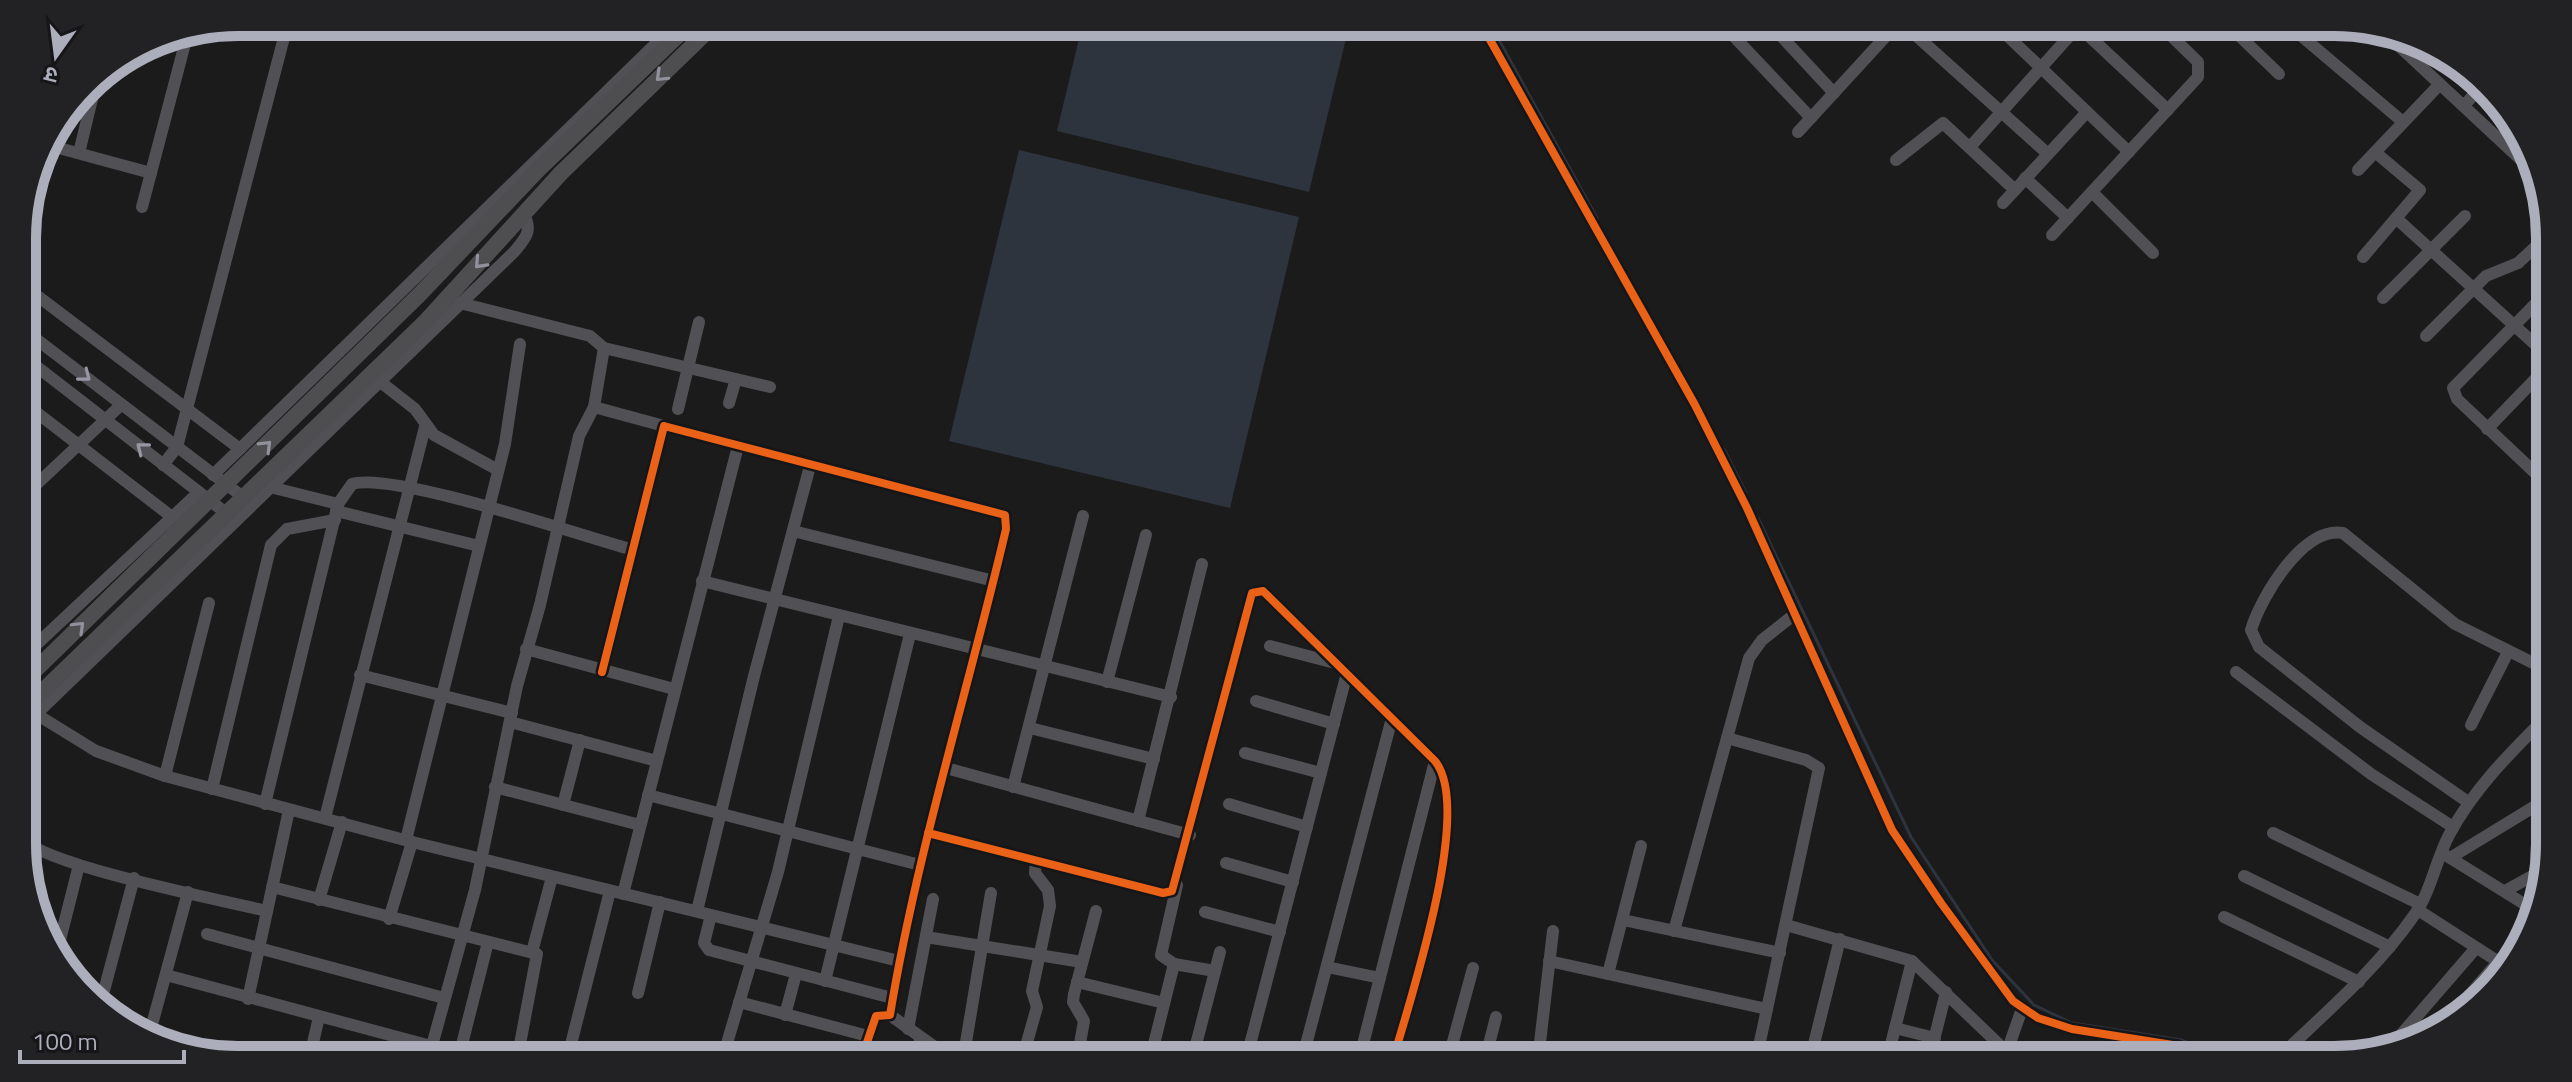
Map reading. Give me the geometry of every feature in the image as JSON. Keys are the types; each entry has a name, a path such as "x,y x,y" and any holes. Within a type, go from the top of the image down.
{"main road":[{"path":"36,669 219,480 486,225 538,170 677,36"},
{"path":"36,706 226,513 426,321 561,173 703,36"},
{"path":"486,225 502,239"}],"street":[{"path":"163,465 177,447 284,36"},
{"path":"219,480 240,449 664,36"},
{"path":"1488,36 1695,405 1905,851 1999,984 2022,1009 2057,1026 2179,1046"},
{"path":"1733,36 1811,118"},
{"path":"1781,36 1834,93"},
{"path":"1798,132 1887,36"},
{"path":"1916,36 2048,154"},
{"path":"2007,36 2129,152"},
{"path":"1970,147 2067,36"},
{"path":"2091,36 2168,110"},
{"path":"2052,235 2195,82 2200,69 2198,62 2171,36"},
{"path":"2240,36 2279,74"},
{"path":"2302,36 2403,122"},
{"path":"142,207 185,43"},
{"path":"2401,48 2520,158"},
{"path":"2358,170 2440,84"},
{"path":"2464,106 2475,93"},
{"path":"79,153 92,98"},
{"path":"2003,203 2087,112"},
{"path":"1896,160 1939,124 1948,126 2015,190"},
{"path":"58,148 151,173"},
{"path":"2363,257 2420,190 2375,152"},
{"path":"2025,178 2068,218"},
{"path":"2092,192 2153,253"},
{"path":"36,706 270,487 527,236 530,225 524,215"},
{"path":"2383,298 2465,216"},
{"path":"2397,219 2536,345"},
{"path":"2426,336 2473,288 2493,272 2518,263 2536,246"},
{"path":"36,295 240,449"},
{"path":"460,303 590,336 604,348 770,387"},
{"path":"2536,303 2453,388 2457,399 2536,474"},
{"path":"678,409 699,322"},
{"path":"36,339 243,497"},
{"path":"389,919 441,694 498,470 520,344"},
{"path":"166,975 431,1046 475,890 479,859 526,649 540,605 579,436 594,407 604,348"},
{"path":"36,366 226,513"},
{"path":"2487,429 2536,378"},
{"path":"729,403 736,379"},
{"path":"378,380 415,409 425,427 498,470"},
{"path":"36,485 121,405"},
{"path":"594,407 810,466 999,511 1007,521 977,651 920,865 890,1015"},
{"path":"36,412 172,517"},
{"path":"602,672 664,426"},
{"path":"325,818 397,526 425,427"},
{"path":"571,1046 640,825 738,446"},
{"path":"697,911 773,599 810,466"},
{"path":"265,804 344,490 362,481 407,488 489,508 633,550"},
{"path":"270,487 336,512 479,546"},
{"path":"36,645 172,517 204,496"},
{"path":"212,789 271,545 287,529 336,512"},
{"path":"1013,787 1083,516"},
{"path":"793,531 994,581"},
{"path":"2468,802 2303,684 2259,647 2251,630 2279,574 2318,537 2335,532 2348,536 2455,624 2536,665"},
{"path":"1107,682 1146,535"},
{"path":"1138,821 1202,564"},
{"path":"702,581 1171,697"},
{"path":"1215,971 1174,964 1161,955 1252,593 1263,591 1272,596 1435,761 1446,779 1447,850 1397,1046"},
{"path":"165,776 209,603"},
{"path":"1674,931 1753,649 1795,614"},
{"path":"725,1046 788,832 839,616"},
{"path":"825,981 855,848 910,634"},
{"path":"1270,646 1343,668"},
{"path":"526,649 674,689"},
{"path":"2471,725 2508,652"},
{"path":"1250,1046 1334,724 1343,668"},
{"path":"2236,672 2371,774 2453,827"},
{"path":"360,675 441,694 580,740 657,761"},
{"path":"1256,701 1334,724"},
{"path":"36,716 96,751 165,776 479,859 899,961"},
{"path":"1306,1046 1392,718"},
{"path":"2291,1046 2359,982 2390,947 2419,907 2446,856 2453,827 2468,802 2488,775 2536,727"},
{"path":"1030,728 1154,759"},
{"path":"1727,738 1806,760 1819,768 1759,1046"},
{"path":"563,805 580,740"},
{"path":"1245,753 1321,773"},
{"path":"1363,1046 1435,761"},
{"path":"946,768 1190,835"},
{"path":"495,787 640,825"},
{"path":"648,795 920,865"},
{"path":"1229,804 1307,827"},
{"path":"2446,856 2536,805"},
{"path":"248,999 289,810"},
{"path":"319,900 342,822"},
{"path":"928,833 1163,893 1172,891 1177,884"},
{"path":"2273,833 2419,907 2498,962"},
{"path":"1608,974 1641,846"},
{"path":"37,851 79,865 267,911"},
{"path":"2446,856 2526,905"},
{"path":"1026,1046 1037,1007 1032,991 1050,897 1035,873 1036,860"},
{"path":"1226,863 1293,882"},
{"path":"60,939 79,865"},
{"path":"2244,876 2390,947"},
{"path":"2505,891 2533,876"},
{"path":"532,952 552,877"},
{"path":"103,994 134,878"},
{"path":"272,887 389,919 532,952 538,959 520,1046"},
{"path":"152,1026 188,892"},
{"path":"957,1046 984,947 991,893"},
{"path":"908,1029 933,899"},
{"path":"638,993 660,902"},
{"path":"1084,1046 1080,1045 1084,1021 1073,1002 1096,911"},
{"path":"1205,912 1280,932"},
{"path":"711,915 705,947 750,962 892,998"},
{"path":"2224,917 2359,982"},
{"path":"1623,920 1780,953"},
{"path":"1786,925 1912,961 1997,1046"},
{"path":"1543,1046 1553,931"},
{"path":"207,934 444,998"},
{"path":"926,937 1082,962"},
{"path":"1813,1046 1840,939"},
{"path":"462,1046 488,942"},
{"path":"2402,1034 2476,948"},
{"path":"1195,1046 1220,952"},
{"path":"1549,961 1767,1009"},
{"path":"1890,1046 1912,961"},
{"path":"1153,1046 1174,964"},
{"path":"1327,967 1380,978"},
{"path":"1452,1046 1473,968"},
{"path":"785,1015 796,974"},
{"path":"1077,982 1164,1003"},
{"path":"1933,1046 1946,992"},
{"path":"739,1002 868,1036"},
{"path":"2009,1046 2022,1009"},
{"path":"865,1046 876,1016 890,1015 934,1046"},
{"path":"312,1046 319,1017"},
{"path":"1489,1046 1496,1017"},
{"path":"1895,1028 1935,1038"},
{"path":"918,1046 921,1038"}],"shaded area":[{"path":"1080,36 1347,36 1309,192 1057,131"},
{"path":"1019,150 1299,217 1230,508 949,441"}],"waterway":[{"path":"1497,36 1597,218"},
{"path":"1724,449 1746,493"},
{"path":"1758,518 1911,837 1992,960 2034,1005 2072,1023 2181,1040 2197,1046"}],"cycle path":[{"path":"1488,36 1695,405 1747,508 1892,830 1941,903 2013,1001 2038,1018 2072,1029 2179,1046"},
{"path":"602,672 664,426 1005,515 1006,529 914,893 890,1015 876,1016 866,1046"},
{"path":"928,833 1163,893 1172,891 1252,593 1263,591 1435,761 1445,785 1447,819 1435,906 1397,1046"}]}
